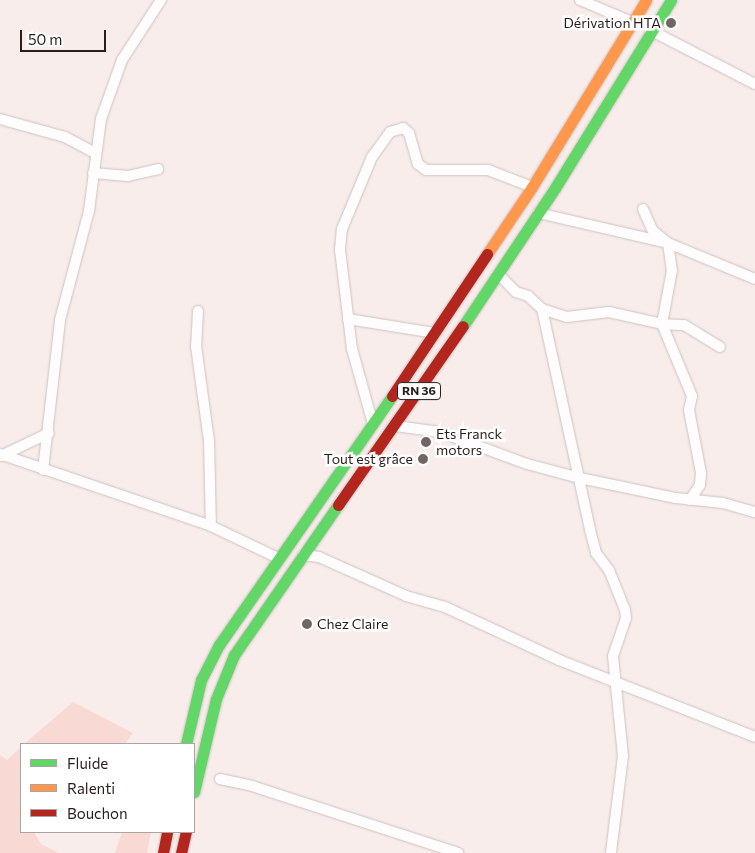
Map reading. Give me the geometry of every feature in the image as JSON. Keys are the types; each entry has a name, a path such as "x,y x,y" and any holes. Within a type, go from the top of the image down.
{"main road":[{"name":"RN 36","path":"186,743 201,680 219,645 373,424 532,187 646,0"},
{"name":"RN 36","path":"195,788 216,698 234,655 396,426 498,274 670,0"},
{"path":"163,853 167,833"},
{"path":"181,853 186,833"}],"street":[{"path":"43,470 49,433 60,320 68,283 84,236 95,153 112,82 122,60 161,0"},
{"path":"580,0 632,22"},
{"path":"650,30 755,84"},
{"path":"0,119 65,137 95,153"},
{"path":"373,424 352,349 341,270 342,229 372,157 390,132 403,128 409,133 418,164 426,170 488,170 532,187"},
{"path":"93,172 128,176 158,169"},
{"path":"643,209 653,231 668,243 672,270 662,324 692,396 689,410 701,473 700,485 690,500"},
{"path":"538,213 668,243 755,278"},
{"path":"498,274 516,292 528,296 542,309 560,316 609,312 662,324 684,325 720,347"},
{"path":"542,309 596,553 609,570 625,610 626,618 613,656 622,756 611,853"},
{"path":"198,311 196,346 208,441 211,526"},
{"path":"348,319 434,333"},
{"path":"396,426 440,432 527,464 580,478 690,500 723,503 755,512"},
{"path":"1,455 49,433"},
{"path":"1,455 211,526 280,559"},
{"path":"303,555 319,557 406,596 445,606 559,660 615,679 755,737"},
{"path":"220,779 252,786 458,853"}],"shaded area":[{"path":"73,702 133,733 126,743 25,743"},
{"path":"20,748 20,833 35,833 41,844 59,853 0,853 0,755 7,760"},
{"path":"122,833 151,833 147,853 115,853"}],"traffic: fast":[{"path":"463,326 555,188 671,0"},
{"path":"186,743 201,680 219,645 392,396"},
{"path":"195,788 216,699 234,655 338,505"}],"traffic: slow":[{"path":"487,254 532,187 646,0"}],"traffic: jam":[{"path":"392,396 487,254"},
{"path":"338,505 463,326"},
{"path":"163,853 167,833"},
{"path":"181,853 186,833"}],"place":[{"name":"Dérivation HTA","path":"671,23"},
{"name":"Ets Franck motors","path":"426,442"},
{"name":"Tout est grâce","path":"423,459"},
{"name":"Chez Claire","path":"307,624"}]}
